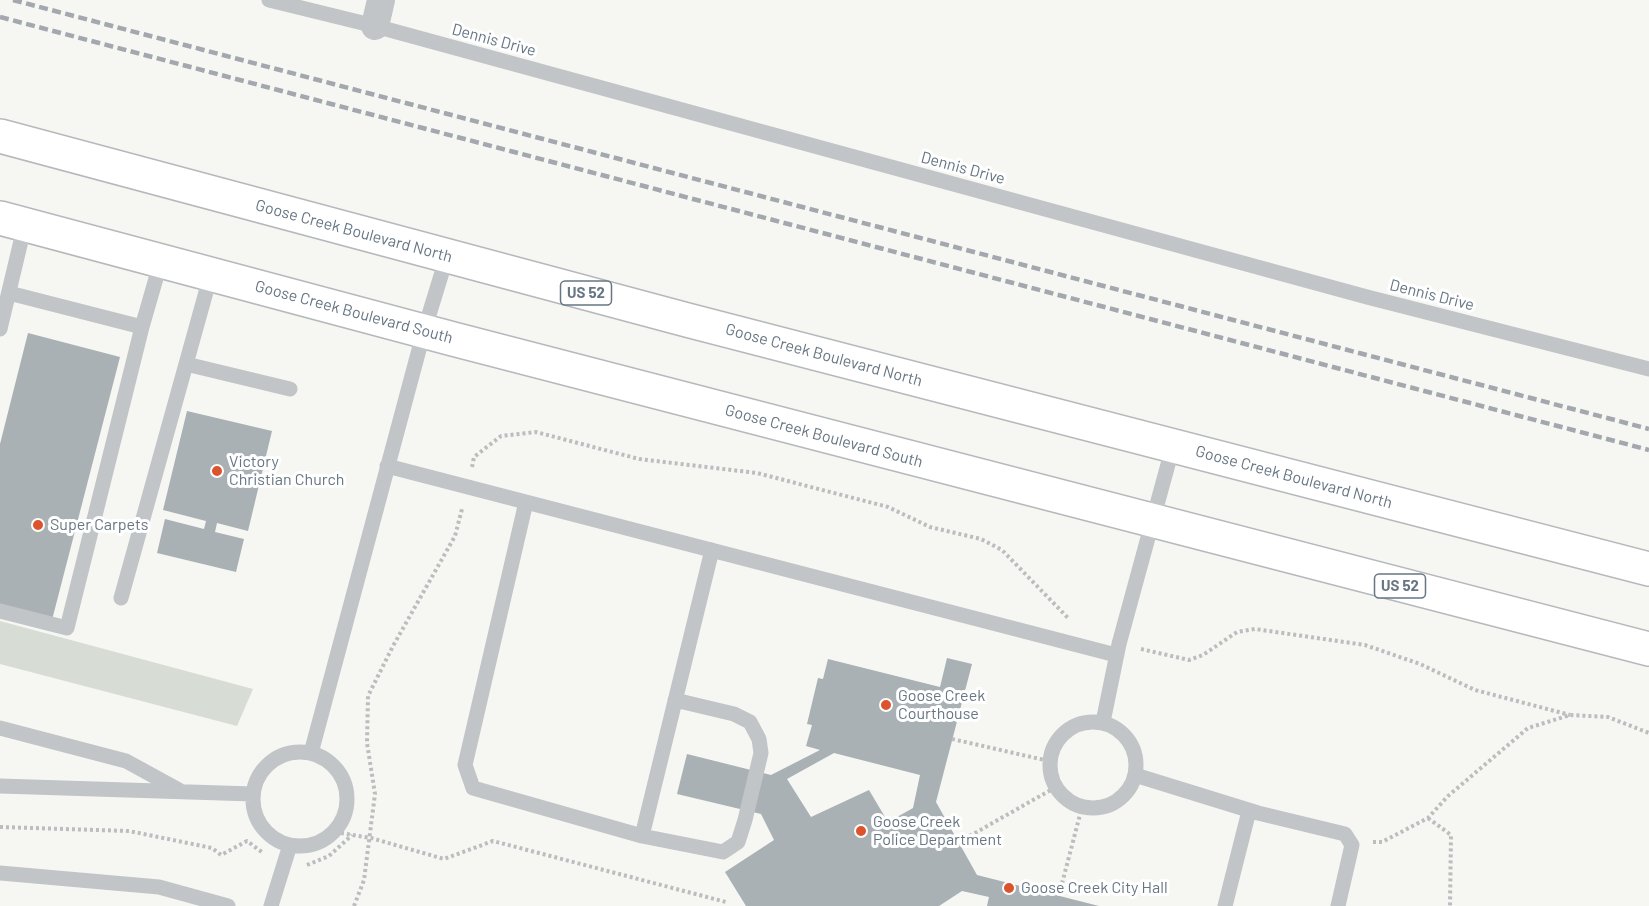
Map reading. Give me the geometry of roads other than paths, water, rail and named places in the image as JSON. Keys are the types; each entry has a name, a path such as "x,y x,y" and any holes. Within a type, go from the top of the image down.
{"highway":[{"name":"Goose Creek Boulevard North","path":"0,136 447,256 1649,569"},
{"name":"Goose Creek Boulevard South","path":"13,221 1152,522 1649,649"}],"lane":[{"name":"Dennis Drive","path":"269,0 378,13 1367,297 1649,369"},
{"path":"0,329 9,293 13,221"},
{"path":"310,753 424,331 447,256"},
{"path":"0,611 67,628 142,327 161,261"},
{"path":"120,598 211,274"},
{"path":"9,293 142,327"},
{"path":"186,364 290,389"},
{"path":"1102,722 1116,655 1173,446"},
{"path":"387,466 1116,655"},
{"path":"526,502 465,765 473,788 642,836 723,852 738,842 761,753 759,740 750,722 734,714 675,700"},
{"path":"642,836 712,550"},
{"path":"1082,722 1102,722 1114,726 1125,735 1133,747 1135,775 1123,796 1111,804 1097,808 1082,807 1073,804 1056,787 1052,780 1049,761 1053,747 1062,734 1082,722"},
{"path":"0,728 126,760 182,791"},
{"path":"290,752 310,753 333,764 345,781 348,797 345,818 335,832 317,844 301,848 277,842 265,831 256,817 253,794 257,778 275,759 290,752"},
{"path":"1135,775 1249,811 1345,834 1352,845 1338,906"},
{"path":"0,786 253,794"},
{"path":"1225,906 1249,811"},
{"path":"271,906 290,844"},
{"path":"0,873 159,887 228,906"}],"railway":[{"path":"13,0 1649,429"},
{"path":"0,17 1649,450"}],"place":[{"name":"Victory Christian Church","path":"217,471"},
{"name":"Super Carpets","path":"38,525"},
{"name":"Goose Creek Courthouse","path":"886,705"},
{"name":"Goose Creek Police Department","path":"861,831"},
{"name":"Goose Creek City Hall","path":"1009,888"}]}
